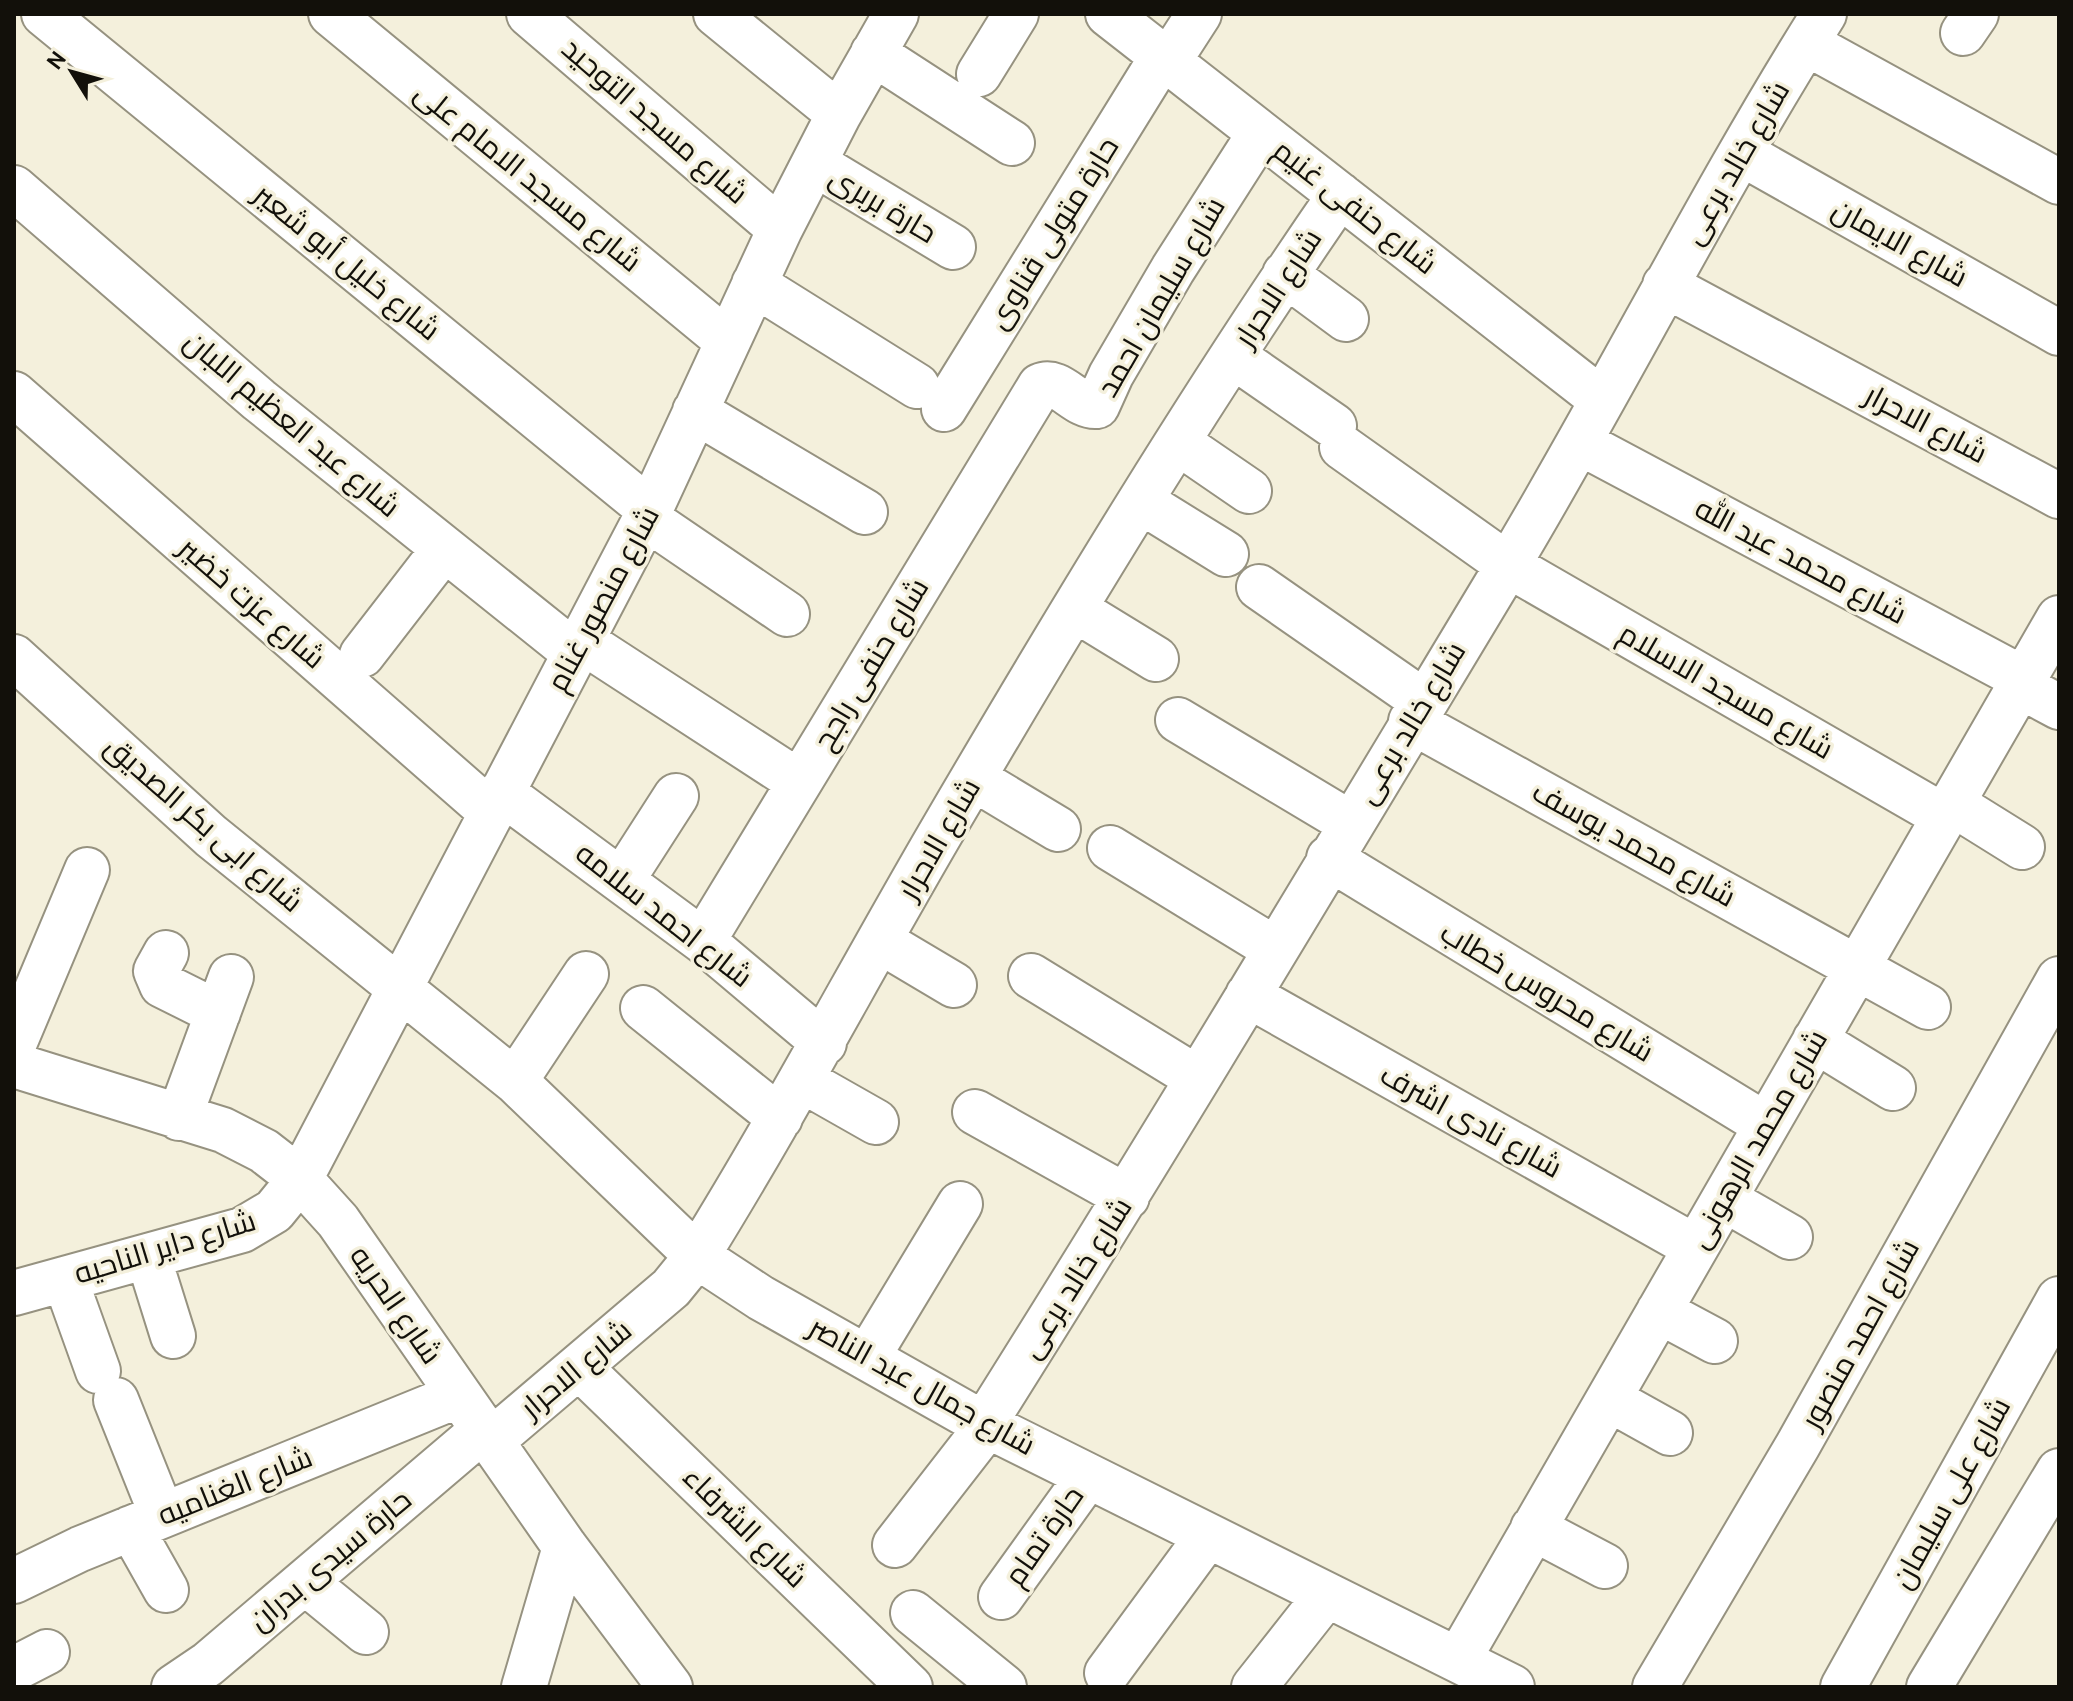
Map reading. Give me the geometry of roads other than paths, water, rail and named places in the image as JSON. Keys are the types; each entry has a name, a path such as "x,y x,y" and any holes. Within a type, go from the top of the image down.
{"street":[{"name":"شارع خليل أبو شعير","path":"44,14 648,514 787,614"},
{"name":"شارع مسجد الامام على","path":"331,14 726,340"},
{"name":"شارع مسجد التوحيد","path":"529,14 780,229"},
{"path":"716,14 839,114"},
{"name":"شارع منصور غنام","path":"300,1179 398,986 648,514 780,229 839,114 896,14"},
{"path":"979,74 1016,14"},
{"name":"شارع حنفى غنيم","path":"1108,14 1602,400"},
{"name":"حارة متولى قناوى","path":"754,284 931,398 1199,14"},
{"path":"1815,28 2059,182"},
{"name":"شارع خالد برعى","path":"895,1545 986,1424 1127,1197 1417,711 1508,565 1665,285 1815,28"},
{"path":"873,53 1012,143"},
{"name":"شارع سليمان احمد","path":"1040,386 1054,385 1088,407 1097,406 1102,401 1111,375 1173,269 1260,133"},
{"name":"شارع الايمان","path":"1741,153 2059,333"},
{"name":"حارة بربرى","path":"814,163 953,247"},
{"name":"شارع عبد العظيم اللبان","path":"14,188 259,400 444,549 578,647"},
{"name":"شارع الاحرار","path":"478,1422 579,1367 671,1288 697,1256 824,1043 973,778 1233,356 1340,195"},
{"path":"1285,274 1346,319"},
{"name":"شارع الاحرار","path":"1665,285 2059,496"},
{"name":"شارع مسجد الاسلام","path":"1233,356 1508,565 1949,810 2022,847"},
{"name":"شارع حنفى راجح","path":"703,941 1040,386"},
{"name":"شارع عزت خضير","path":"14,394 496,802"},
{"path":"695,411 865,512"},
{"name":"شارع محمد عبد الله","path":"1579,442 2022,683 2059,707"},
{"path":"1179,443 1249,491"},
{"path":"1142,502 1226,554"},
{"path":"362,655 444,549"},
{"name":"شارع محمد يوسف","path":"1259,587 1417,711 1928,1007"},
{"path":"1076,610 1156,659"},
{"name":"شارع محمد الرهونى","path":"1458,1660 2059,618"},
{"path":"578,647 799,782"},
{"name":"شارع ابى بكر الصديق","path":"14,657 211,836 398,986"},
{"name":"شارع محروس خطاب","path":"1178,720 1340,841 1766,1125"},
{"path":"973,778 1058,829"},
{"path":"622,880 676,796"},
{"name":"شارع احمد سلامه","path":"496,802 622,880 703,941 824,1043"},
{"path":"1110,848 1275,949"},
{"path":"14,1044 87,870"},
{"path":"880,941 954,985"},
{"path":"166,953 156,971 162,985 224,995 179,1118"},
{"path":"515,1081 586,974"},
{"path":"1031,976 1197,1078"},
{"name":"شارع احمد منصور","path":"1655,1687 1798,1445 2059,979"},
{"name":"شارع جمال عبد الناصر","path":"398,986 515,1081 697,1256 867,1358 986,1424 1325,1597 1512,1687"},
{"name":"شارع نادى اشرف","path":"1248,995 1695,1247"},
{"path":"643,1008 780,1118"},
{"path":"1815,1040 1893,1088"},
{"name":"شارع الحريه","path":"14,1065 223,1130 264,1151 300,1179 338,1221 565,1547 670,1687"},
{"path":"802,1080 876,1122"},
{"path":"975,1112 1127,1197"},
{"name":"شارع داير الناحيه","path":"14,1293 242,1230 274,1211 300,1179"},
{"path":"1724,1199 1790,1237"},
{"path":"867,1358 960,1204"},
{"path":"148,1256 173,1336"},
{"path":"65,1279 107,1386 166,1590"},
{"name":"شارع على سليمان","path":"1843,1687 2059,1299"},
{"path":"1659,1311 1715,1341"},
{"name":"شارع الشرفاء","path":"579,1367 910,1687"},
{"path":"1609,1399 1670,1433"},
{"name":"شارع الغناميه","path":"20,1564 146,1522 478,1422"},
{"name":"حارة سيدى بدران","path":"191,1683 478,1422"},
{"path":"1929,1687 2059,1471"},
{"name":"حارة تمام","path":"1001,1597 1088,1476"},
{"path":"1533,1528 1605,1566"},
{"path":"1107,1673 1207,1537"},
{"path":"524,1687 565,1547"},
{"path":"305,1582 366,1632"},
{"path":"1254,1687 1325,1597"},
{"path":"913,1613 1004,1687"}]}
